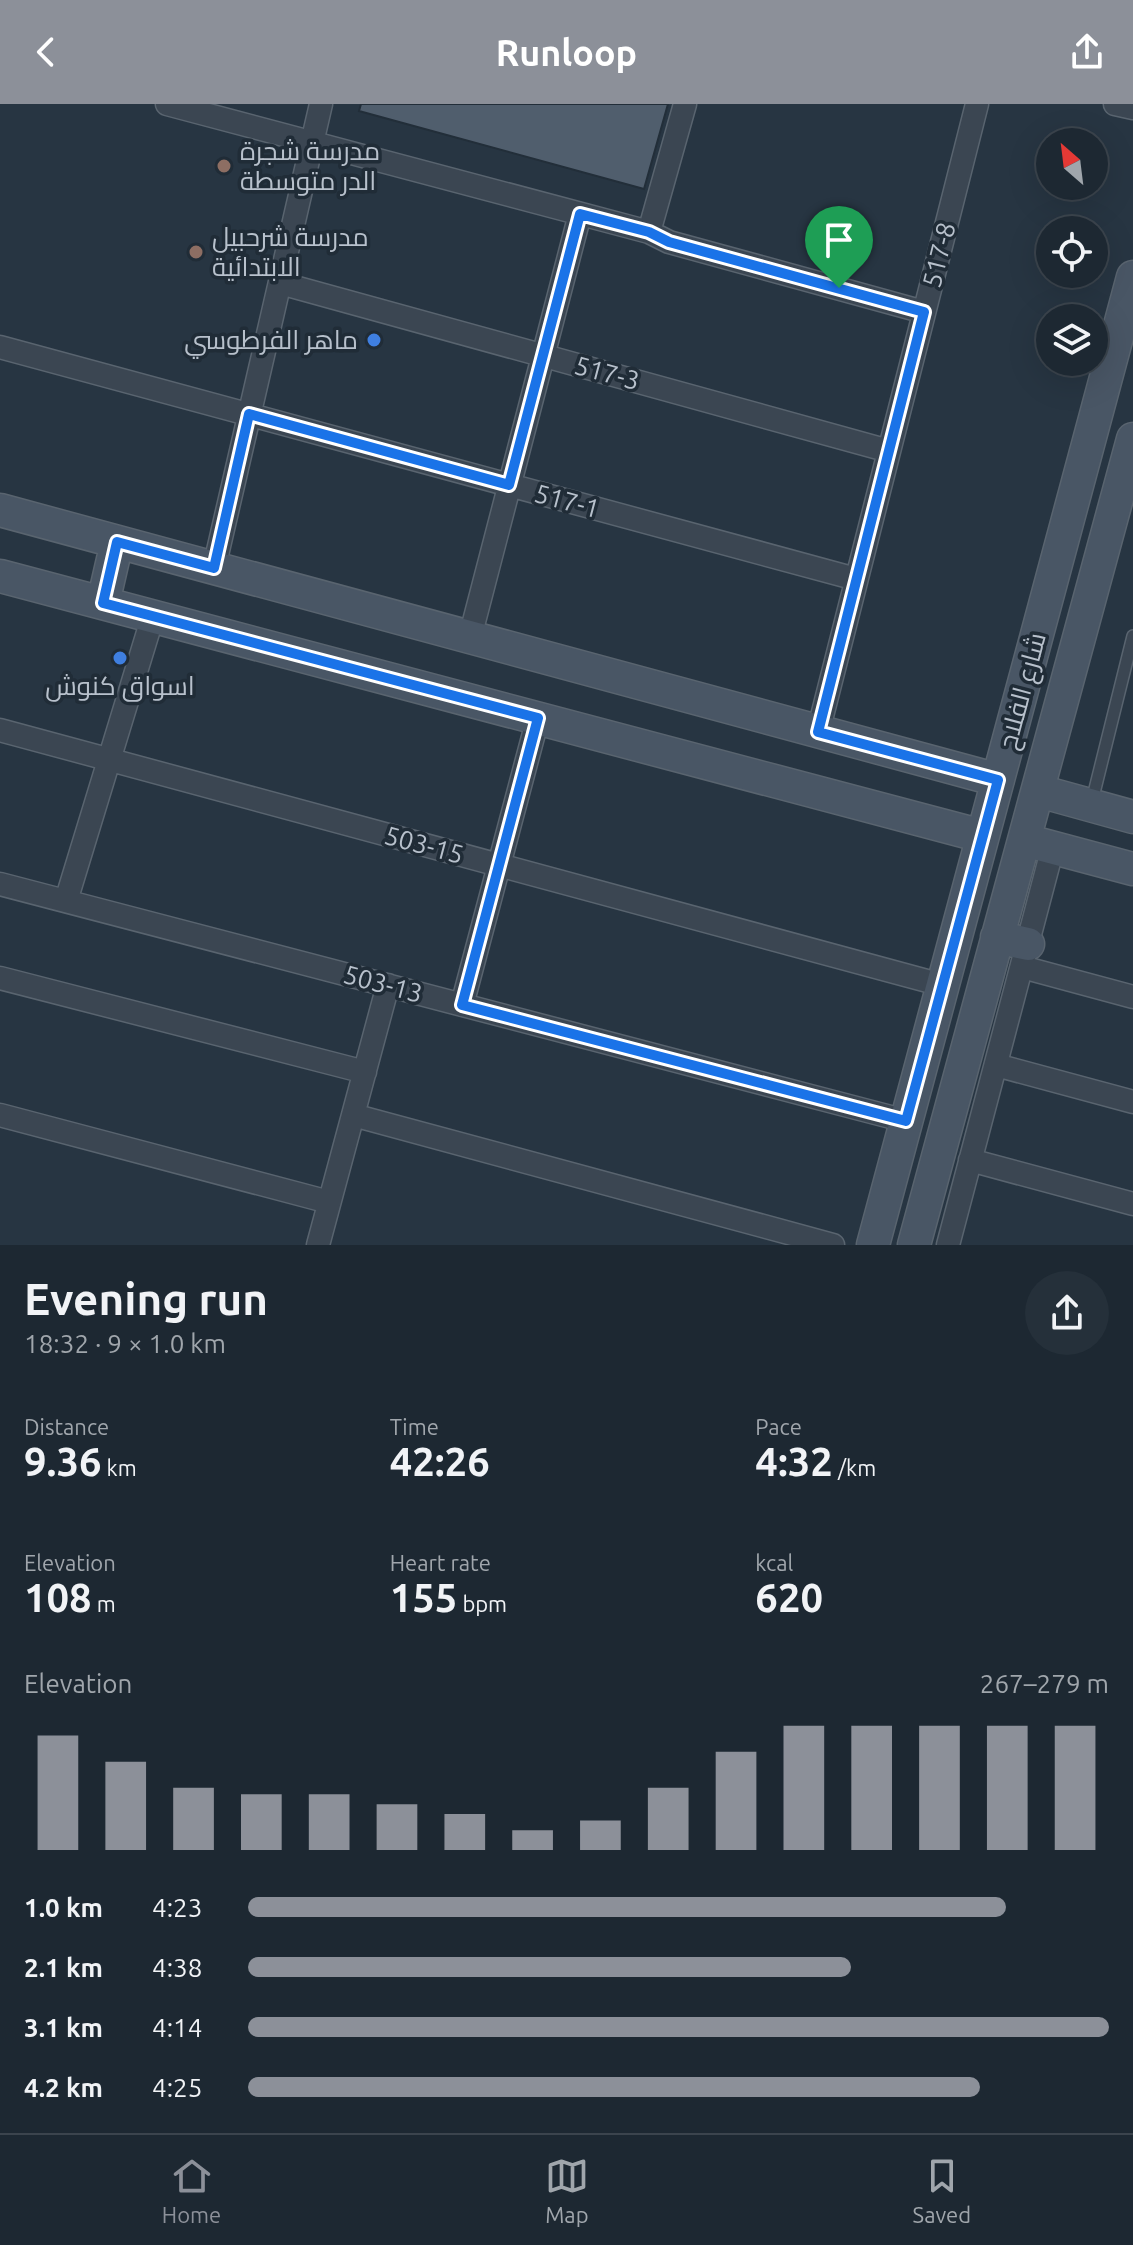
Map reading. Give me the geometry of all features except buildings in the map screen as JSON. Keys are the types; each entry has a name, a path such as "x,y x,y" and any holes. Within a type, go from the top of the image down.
{"street":[{"path":"167,104 649,232 669,242 924,312"},
{"path":"214,568 321,104"},
{"path":"649,232 685,104"},
{"name":"517-8","path":"818,732 977,104"},
{"path":"1115,104 1133,108"},
{"path":"470,637 580,214"},
{"name":"شارع الفلاح","path":"873,1245 1133,277"},
{"name":"517-3","path":"280,283 889,451"},
{"name":"517-1","path":"0,347 856,579"},
{"name":"شارع الفلاح","path":"914,1245 1015,949 1039,844 1039,791 1133,439"},
{"path":"0,510 998,780"},
{"path":"103,603 117,542"},
{"path":"0,576 982,836"},
{"path":"66,901 153,616"},
{"path":"462,1005 538,718"},
{"name":"503-15","path":"0,730 942,985"},
{"path":"1039,791 1133,817"},
{"path":"1039,844 1133,869"},
{"name":"503-13","path":"0,884 906,1121"},
{"path":"948,1245 996,1065 1015,949 1133,997"},
{"path":"0,978 365,1072"},
{"path":"318,1245 388,985"},
{"path":"996,1065 1133,1102"},
{"path":"0,1115 329,1202"},
{"path":"353,1115 833,1245"},
{"path":"970,1160 1133,1204"}],"lane":[{"path":"1090,805 1133,636"}],"place":[{"name":"مدرسة شجرة الدر متوسطة","path":"224,166"},
{"name":"مدرسة شرحبيل الابتدائية","path":"196,252"},
{"name":"ماهر الفرطوسي","path":"374,340"},
{"name":"اسواق كنوش","path":"120,658"}],"route":[{"path":"580,214 649,232 669,242 839,288 924,312 818,732 998,780 906,1121 462,1005 538,718 103,603 117,542 214,568 249,414 509,485 580,214"}]}
